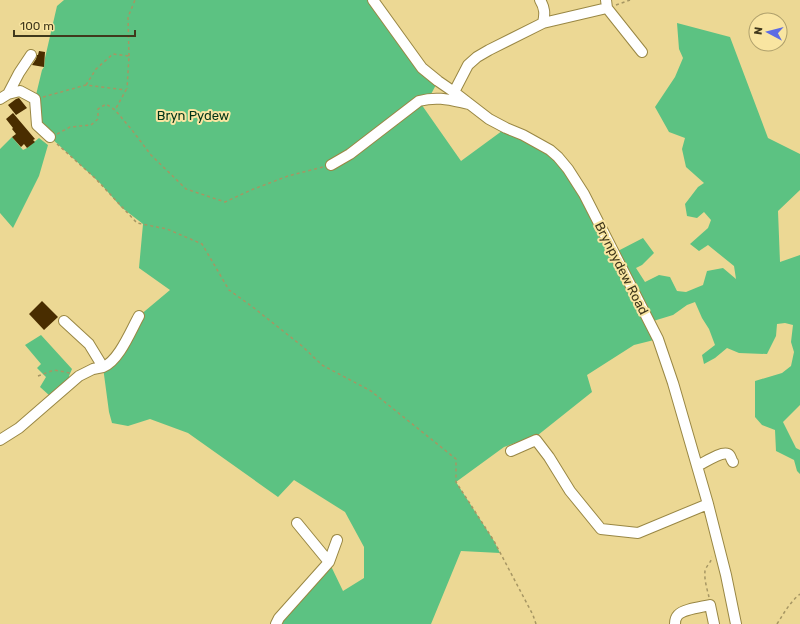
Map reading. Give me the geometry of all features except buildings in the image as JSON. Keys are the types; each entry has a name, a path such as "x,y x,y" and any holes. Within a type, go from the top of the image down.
{"street":[{"name":"Brynpydew Road","path":"373,0 422,68 489,119 550,150 568,169 580,187 658,339 673,383 708,504 726,575 736,624"},
{"path":"540,0 545,10 543,23"},
{"path":"454,92 468,65 477,57 489,50 543,23 607,4 642,52"},
{"path":"4,96 31,55"},
{"path":"4,96 20,91 36,99 37,125 50,137"},
{"path":"331,166 350,154 419,101 429,98 439,98 471,104"},
{"path":"0,440 19,428 79,376 93,369 108,365 124,345 139,316"},
{"path":"64,320 89,344 103,367"},
{"path":"511,451 536,440 549,457 570,491 601,529 638,534 708,504"},
{"path":"697,466 711,458 726,453 730,455 733,462"},
{"path":"297,523 329,562"},
{"path":"276,624 279,618 329,562 337,540"},
{"path":"675,624 676,618 682,611 710,605 714,624"}],"path":[{"path":"115,110 126,90 129,56 128,17 135,0"},
{"path":"607,4 630,0"},
{"path":"86,84 96,69 113,54 129,56"},
{"path":"36,99 86,84 126,90"},
{"path":"331,166 288,176 225,202 186,189 151,155 115,110 106,104 98,109 98,119 91,125 70,128 50,137 95,178 137,223 167,229 202,244 229,290 302,346 322,365 371,391 456,459 456,482 494,541 533,615 536,624"},
{"path":"38,376 54,370 68,372 79,376"},
{"path":"710,605 705,570 712,560 712,554"},
{"path":"777,624 786,610 800,594"}],"green space":[{"name":"Bryn Pydew","path":"64,0 373,0 438,81 429,98 419,101 461,161 506,128 558,157 614,253 643,238 654,253 642,265 636,268 645,282 659,275 670,277 677,291 686,292 703,285 707,271 723,268 736,279 734,266 708,245 699,251 690,244 708,228 711,220 704,212 697,218 687,216 685,204 698,187 704,183 686,167 682,149 685,138 669,132 655,107 675,77 683,58 679,49 677,23 730,37 768,138 800,154 800,190 778,211 780,262 800,255 800,405 783,422 796,448 800,450 800,474 797,471 794,460 776,451 775,430 762,425 755,417 755,381 782,373 791,366 794,352 791,342 793,325 785,323 777,324 776,336 767,354 739,353 727,348 715,358 704,364 702,355 715,345 709,329 695,302 687,305 673,315 650,322 658,339 634,345 587,375 592,392 538,435 504,447 456,482 494,541 500,553 461,551 431,624 276,624 329,562 343,591 364,578 364,547 345,512 294,480 278,497 188,433 150,419 128,426 112,423 109,412 103,367 139,316 170,290 139,268 143,224 121,207 100,183 37,125 35,99 44,67 57,6"},
{"path":"12,137 23,150 39,138 48,145 39,176 13,228 0,213 0,149"},
{"path":"41,335 72,369 69,376 70,381 50,396 40,387 46,377 37,368 41,364 25,345"}]}
